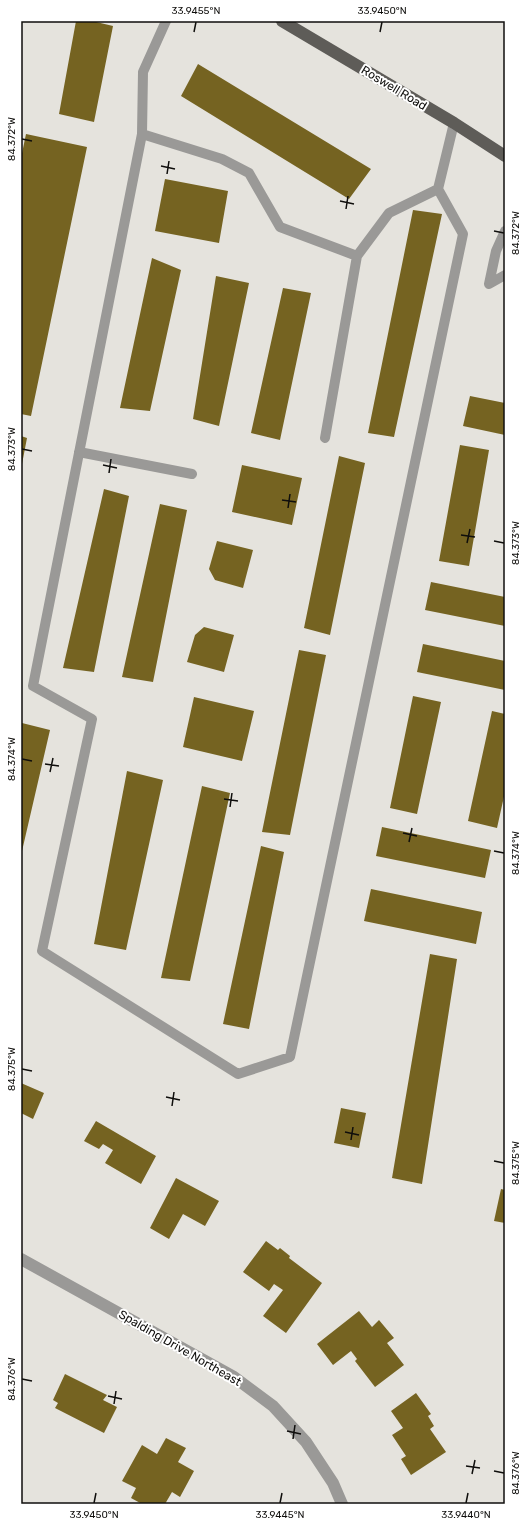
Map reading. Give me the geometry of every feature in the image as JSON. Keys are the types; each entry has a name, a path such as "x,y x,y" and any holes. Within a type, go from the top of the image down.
{"main road":[{"name":"Roswell Road","path":"282,21 454,123 505,156"}],"street":[{"name":"Spalding Drive Northeast","path":"21,1259 234,1377 273,1406 306,1442 333,1483 342,1504"}],"lane":[{"path":"166,21 143,72 142,134 33,686 92,719 42,951 238,1074 290,1057 463,234 438,189 454,123"},
{"path":"142,134 222,159 249,173 280,227 357,256"},
{"path":"325,438 357,256 389,213 438,189"},
{"path":"505,231 496,250 489,284 505,275"},
{"path":"79,452 192,474"}],"building":[{"path":"76,21 92,21 113,26 94,122 59,114"},
{"path":"198,64 371,169 349,199 181,96"},
{"path":"26,134 87,147 31,416 21,414 21,158"},
{"path":"165,179 228,191 219,243 155,231"},
{"path":"413,210 442,214 394,437 368,433"},
{"path":"152,258 181,270 150,411 120,408"},
{"path":"216,276 249,283 219,426 193,419"},
{"path":"283,288 311,293 280,440 251,433"},
{"path":"470,396 505,403 505,435 463,426"},
{"path":"21,436 27,438 22,464 21,464"},
{"path":"460,445 489,450 469,566 439,561"},
{"path":"339,456 365,463 330,635 304,628"},
{"path":"242,465 302,478 292,525 232,512"},
{"path":"104,489 129,496 94,672 63,668"},
{"path":"160,504 187,510 153,682 122,677"},
{"path":"217,541 253,550 243,588 215,580 209,569"},
{"path":"431,582 505,597 505,626 425,610"},
{"path":"204,627 234,635 224,672 187,662 195,635"},
{"path":"423,644 505,661 505,690 417,672"},
{"path":"299,650 326,655 290,835 262,832"},
{"path":"413,696 441,702 417,814 390,808"},
{"path":"194,697 254,711 242,761 183,747"},
{"path":"492,711 505,714 505,792 497,828 468,821"},
{"path":"22,723 50,730 22,851 21,729"},
{"path":"127,771 163,780 126,950 94,944"},
{"path":"202,786 230,793 190,981 161,978"},
{"path":"382,827 491,850 485,878 376,856"},
{"path":"261,846 284,852 249,1029 223,1024"},
{"path":"371,889 482,912 476,944 364,921"},
{"path":"430,954 457,959 422,1184 392,1178"},
{"path":"21,1083 44,1093 33,1119 21,1113"},
{"path":"341,1108 366,1113 359,1148 334,1143"},
{"path":"96,1121 156,1156 141,1184 105,1163 113,1150 103,1144 99,1149 84,1141"},
{"path":"176,1178 219,1201 205,1226 183,1214 169,1239 150,1228"},
{"path":"501,1189 505,1190 505,1223 494,1221"},
{"path":"266,1241 278,1250 280,1248 290,1256 289,1258 322,1283 286,1333 263,1316 283,1290 274,1284 269,1291 243,1272"},
{"path":"359,1311 372,1327 379,1320 394,1338 387,1343 404,1365 375,1387 355,1361 357,1359 351,1351 333,1365 317,1344"},
{"path":"65,1374 107,1395 103,1400 117,1407 104,1433 55,1408 58,1403 53,1400"},
{"path":"416,1393 431,1414 428,1416 434,1426 430,1429 446,1452 411,1475 401,1459 406,1456 392,1435 403,1428 391,1411"},
{"path":"166,1438 186,1448 178,1462 194,1471 180,1497 172,1492 165,1504 142,1504 131,1498 136,1488 122,1481 142,1445 157,1454"}]}
